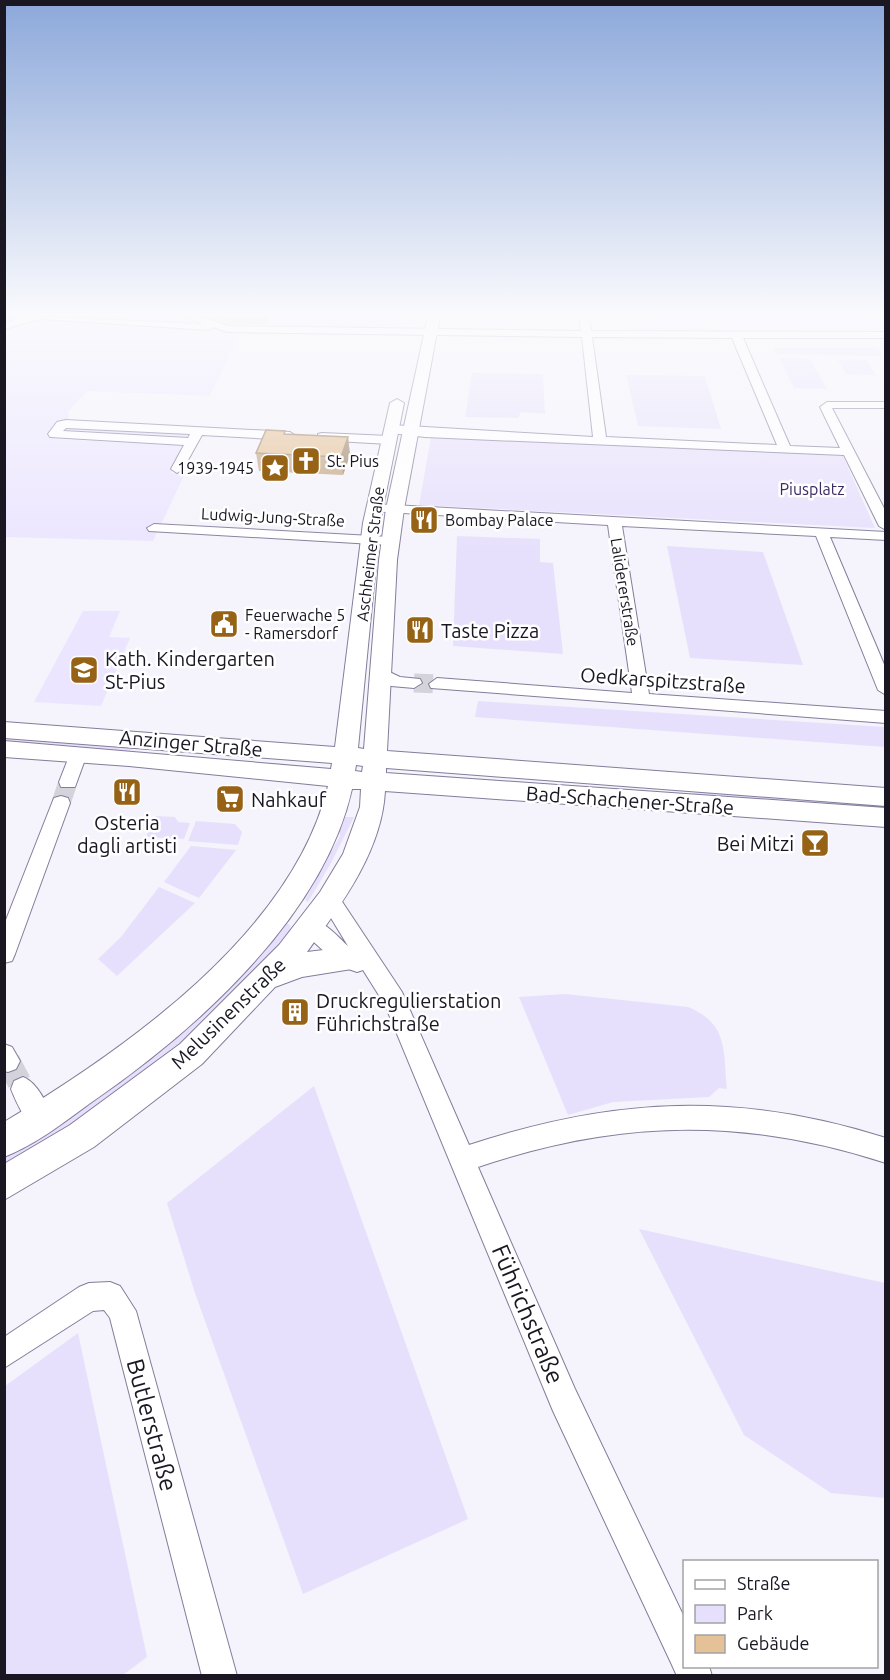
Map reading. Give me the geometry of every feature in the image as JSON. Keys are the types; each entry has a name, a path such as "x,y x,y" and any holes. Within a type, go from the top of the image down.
{"main road":[{"name":"Aschheimer Straße","path":"375,771 381,673 380,540 374,508 399,394"},
{"name":"Aschheimer Straße","path":"343,768 380,540 395,509 417,394"},
{"name":"Anzinger Straße","path":"4,730 124,737 343,768"},
{"name":"Anzinger Straße","path":"4,750 375,771"},
{"name":"Melusinenstraße","path":"4,1141 41,1119 159,1035 233,965 288,898 326,828 343,768"},
{"name":"Melusinenstraße","path":"4,1183 82,1136 191,1054 269,977 311,927 330,900 355,856 368,821 375,771"},
{"name":"Bad-Schachener-Straße","path":"375,771 885,797"},
{"name":"Bad-Schachener-Straße","path":"375,771 885,818"},
{"path":"288,898 311,927"},
{"path":"269,977 301,965 348,959"}],"street":[{"path":"595,394 600,441"},
{"path":"762,394 785,449"},
{"path":"885,405 827,405 826,407 885,526"},
{"path":"195,437 66,424 61,425 54,434 195,437 390,434 409,431 849,452"},
{"path":"177,469 195,437"},
{"path":"374,508 885,536"},
{"name":"Lalidererstraße","path":"614,520 641,699"},
{"name":"Ludwig-Jung-Straße","path":"154,528 380,540"},
{"path":"822,534 885,690"},
{"path":"381,673 397,681 414,683"},
{"name":"Oedkarspitzstraße","path":"437,684 885,717"},
{"path":"68,782 78,754"},
{"path":"4,954 60,803"},
{"name":"Führichstraße","path":"330,900 394,999 564,1400 683,1651"},
{"path":"311,927 348,959 376,972"},
{"path":"23,1089 41,1119"},
{"path":"464,1160 500,1146 552,1132 614,1121 677,1117 705,1117 802,1127 843,1136 885,1151"},
{"name":"Butlerstraße","path":"4,1353 89,1297 110,1296 122,1311 220,1676"}],"shaded area":[{"path":"5,394 84,394 68,412 69,418 53,439 176,445 193,431 171,473 185,474 153,541 5,537"},
{"path":"171,394 211,394 210,396"},
{"name":"Kath. Kindergarten St-Pius","path":"83,611 120,611 109,637 130,638 101,706 34,702"}],"green space":[{"path":"469,394 544,394 545,414 521,412 518,418 465,417"},
{"path":"631,394 711,394 721,429 638,426"},
{"path":"73,425 191,431 184,440 67,434"},
{"name":"Piusplatz","path":"431,437 842,454 875,528 419,505"},
{"path":"457,536 540,539 540,562 553,563 563,654 453,646"},
{"path":"667,546 763,552 803,665 690,658"},
{"path":"478,701 885,727 885,747 475,717"},
{"path":"4,736 138,748 127,751 5,742"},
{"path":"430,775 689,794 709,790 885,803 885,807 809,802 796,805 430,779"},
{"path":"155,816 175,817 178,822 190,823 184,839 146,837"},
{"path":"340,817 354,817 308,902 305,900 340,836"},
{"path":"196,821 235,824 242,832 238,845 188,841"},
{"path":"191,846 236,850 199,898 164,882"},
{"path":"159,887 195,903 117,976 98,959 121,937"},
{"path":"286,923 290,925 291,931 229,1001 129,1088 5,1168 5,1154"},
{"path":"565,994 688,1007 701,1014 711,1022 721,1040 727,1089 719,1088 709,1097 613,1102 568,1115 519,997"},
{"path":"314,1086 468,1519 303,1594 195,1293 167,1203"},
{"path":"639,1229 885,1283 885,1498 831,1493 744,1435"},
{"path":"78,1333 147,1657 123,1675 5,1675 5,1386"}],"building":[{"path":"266,430 285,431 284,434 348,437 341,457 256,453"}],"tunnel":[{"path":"414,683 437,684"},
{"path":"61,803 68,782"},
{"path":"8,1061 23,1089"}],"place":[{"name":"St. Pius","path":"306,461"},
{"name":"1939-1945","path":"275,468"},
{"name":"Bombay Palace","path":"424,520"},
{"name":"Feuerwache 5 - Ramersdorf","path":"224,624"},
{"name":"Taste Pizza","path":"420,630"},
{"name":"Kath. Kindergarten St-Pius","path":"84,670"},
{"name":"Osteria dagli artisti","path":"127,792"},
{"name":"Nahkauf","path":"230,799"},
{"name":"Bei Mitzi","path":"815,843"},
{"name":"Druckregulierstation Führichstraße","path":"295,1012"}]}
